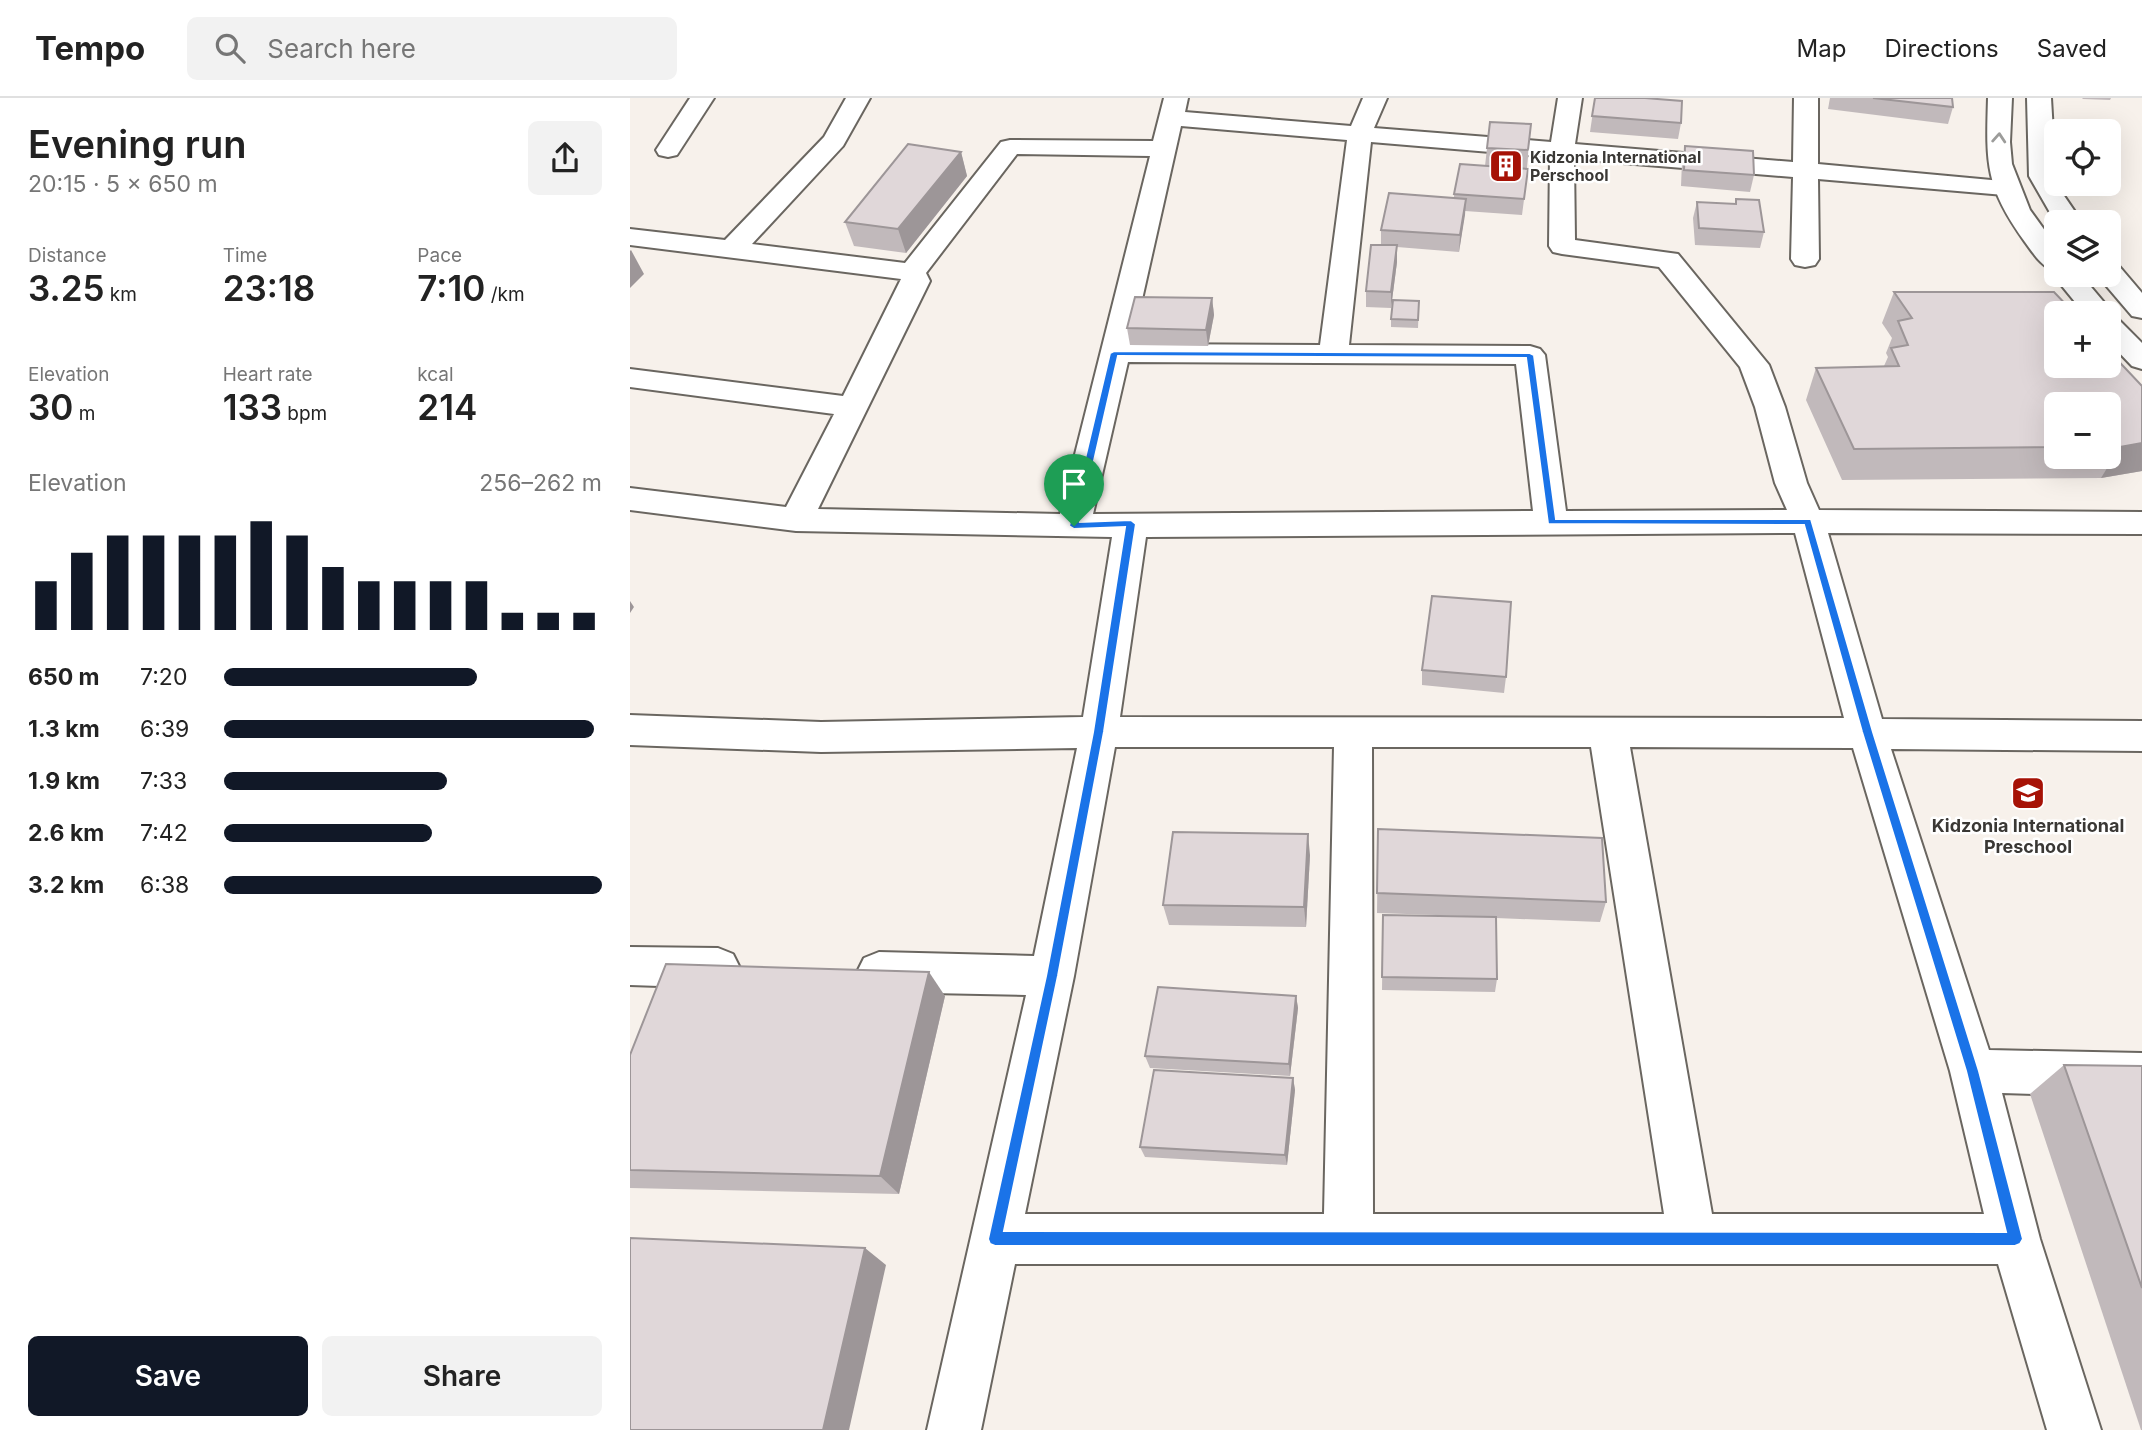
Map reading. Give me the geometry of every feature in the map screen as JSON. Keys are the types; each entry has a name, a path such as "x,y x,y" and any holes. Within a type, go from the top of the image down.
{"street":[{"path":"668,149 702,98"},
{"path":"732,249 834,141 858,98"},
{"path":"1333,354 1360,133 1375,98"},
{"path":"1570,98 1562,150 1562,246 1668,260 1754,365 1778,432 1791,483 1808,521 1867,732 1973,1071 2015,1239 2074,1430"},
{"path":"1805,259 1806,98"},
{"path":"2000,98 1998,148 2004,187 2044,249"},
{"path":"2039,98 2042,176 2061,210"},
{"path":"1074,526 1174,108 1360,133 2004,187"},
{"path":"912,273 1010,147 1164,149"},
{"path":"630,237 912,273"},
{"path":"796,520 916,281 912,273"},
{"path":"2121,286 2142,310"},
{"path":"2077,287 2089,301"},
{"path":"2121,338 2142,360"},
{"path":"1114,353 1530,355 1551,522"},
{"path":"630,378 855,407"},
{"path":"630,499 796,520 1074,526 1808,521 2142,523"},
{"path":"954,1430 1052,976 1099,732 1131,524"},
{"path":"630,730 766,736 1099,732 1867,732 2142,736"},
{"path":"1348,1238 1353,732"},
{"path":"1608,732 1692,1239"},
{"path":"630,966 755,969"},
{"path":"839,971 1052,976"},
{"path":"1973,1071 2142,1075"},
{"path":"995,1239 2015,1239"}],"building":[{"path":"1595,98 1682,101 1681,123 1592,116"},
{"path":"1873,98 1952,98 1953,107"},
{"path":"1490,122 1531,124 1528,150 1487,148"},
{"path":"908,144 961,152 898,229 845,222"},
{"path":"1685,146 1753,151 1754,175 1684,170"},
{"path":"1460,164 1528,169 1524,199 1454,194"},
{"path":"1389,193 1466,199 1460,235 1381,230"},
{"path":"1736,199 1759,200 1764,232 1699,228 1697,202 1736,204"},
{"path":"1371,245 1397,245 1391,292 1366,291"},
{"path":"1894,292 2054,292 2063,301 2044,301 2044,378 2121,378 2121,364 2142,386 2142,443 2121,447 2121,392 2044,392 2044,447 1854,449 1816,368 1899,366 1891,348 1908,345 1898,321 1912,318"},
{"path":"1135,297 1212,298 1206,330 1127,328"},
{"path":"1393,300 1419,301 1418,320 1391,319"},
{"path":"1432,596 1511,602 1506,677 1422,670"},
{"path":"1378,829 1602,838 1606,902 1377,893"},
{"path":"1173,832 1308,834 1304,907 1163,905"},
{"path":"1383,915 1496,917 1497,979 1382,977"},
{"path":"666,964 929,972 880,1176 630,1170 630,1055"},
{"path":"1158,987 1296,996 1289,1064 1145,1056"},
{"path":"2064,1065 2142,1066 2142,1288"},
{"path":"1154,1070 1293,1078 1285,1155 1140,1147"},
{"path":"630,1238 865,1248 823,1430 630,1430"}],"place":[{"name":"Kidzonia International Perschool","path":"1506,166"},
{"name":"Kidzonia International Preschool","path":"2028,793"}],"route":[{"path":"1114,353 1530,355 1551,522 1808,521 1867,732 1973,1071 2015,1239 995,1239 1052,976 1099,732 1131,524 1074,526 1114,353"}]}
